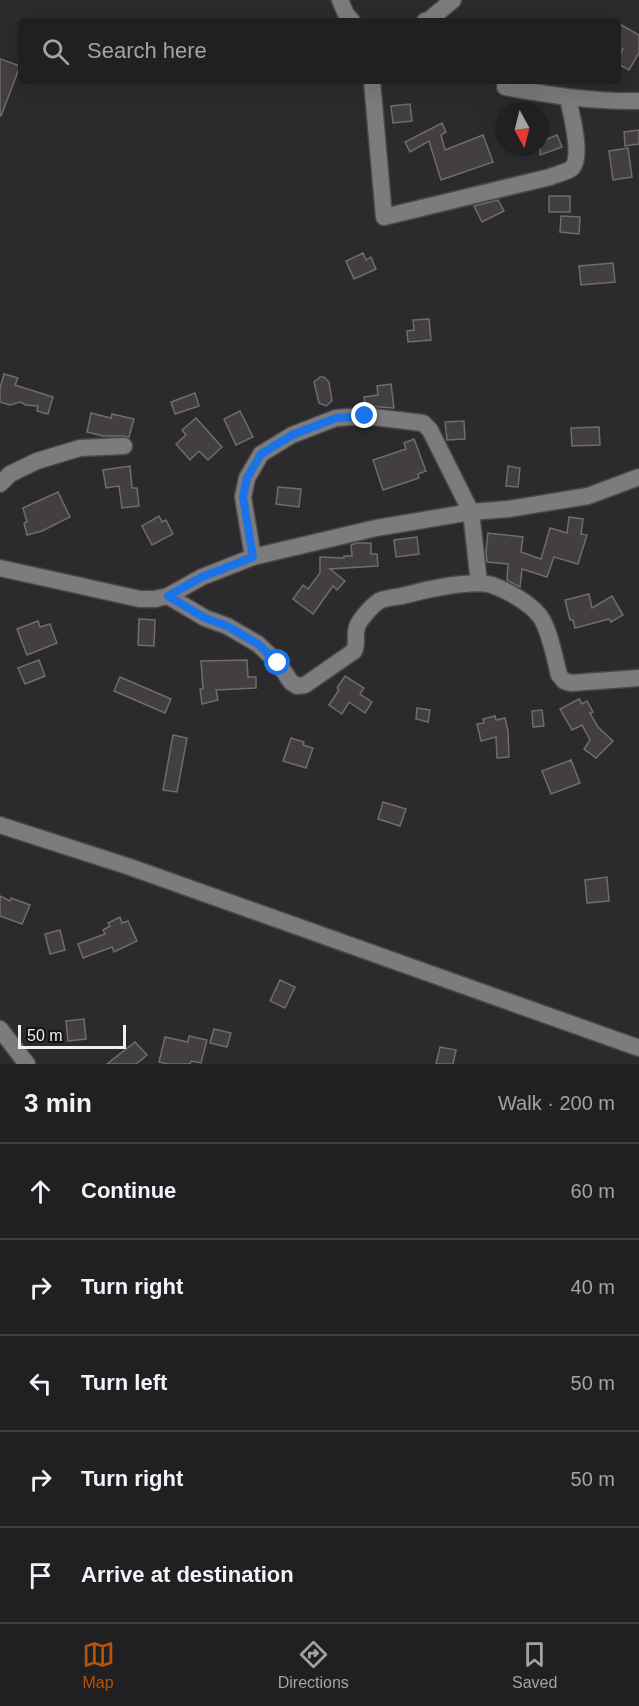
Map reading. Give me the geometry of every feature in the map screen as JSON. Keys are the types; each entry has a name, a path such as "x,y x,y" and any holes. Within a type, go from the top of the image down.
{"street":[{"path":"340,0 349,18"},
{"path":"431,18 453,0"},
{"path":"372,84 384,217 550,177 568,170 576,160 577,146 568,98"},
{"path":"505,87 568,98 618,102 639,101"},
{"path":"253,557 243,497 247,478 261,454 292,435 336,418 365,416 423,423 430,430 471,512 479,583"},
{"path":"0,484 10,474 37,461 80,448 124,446"},
{"path":"0,568 140,599 155,599 168,596 202,577 253,557 376,528 588,496 638,479"},
{"path":"168,596 205,618 227,626 258,644 297,686 306,685 354,651 358,623 380,601 432,588 479,583 492,585 518,598 538,613 544,622 560,675 564,681 571,683 639,678"},
{"path":"0,825 130,867 639,1047"},
{"path":"0,1029 27,1064"}],"building":[{"path":"621,25 639,35 639,53 629,70 621,66 623,49 621,48"},
{"path":"0,59 18,65 18,71 0,116"},
{"path":"410,104 412,121 393,123 391,106"},
{"path":"442,123 446,132 441,135 445,150 483,135 493,162 441,180 429,141 410,152 405,142"},
{"path":"639,130 639,144 625,146 624,132"},
{"path":"557,135 562,147 549,152 549,138"},
{"path":"628,148 632,177 613,180 609,151"},
{"path":"549,196 570,196 570,212 549,212"},
{"path":"498,200 504,211 482,222 474,206"},
{"path":"561,216 580,217 579,234 560,232"},
{"path":"363,253 366,260 371,257 376,269 354,279 346,261"},
{"path":"613,263 615,282 581,285 579,266"},
{"path":"429,319 431,340 408,342 407,331 414,330 413,320"},
{"path":"4,374 18,378 15,385 53,397 48,414 37,411 38,406 20,402 10,405 0,402 0,388"},
{"path":"324,377 329,382 332,401 326,406 319,403 314,382"},
{"path":"391,384 394,408 365,406 364,397 378,395 377,386"},
{"path":"195,393 199,406 175,414 171,402"},
{"path":"240,411 253,437 236,445 224,419"},
{"path":"91,413 111,418 112,414 134,419 129,437 103,436 87,432"},
{"path":"196,418 222,447 208,460 199,451 190,460 176,444 186,435 182,430"},
{"path":"464,421 465,439 447,440 445,422"},
{"path":"599,427 600,445 572,446 571,428"},
{"path":"414,439 426,471 418,474 419,478 383,490 373,460 406,449 404,443"},
{"path":"130,466 132,488 137,488 139,506 122,508 119,486 106,488 103,470"},
{"path":"508,466 520,468 518,487 506,486"},
{"path":"278,487 301,489 299,507 276,504"},
{"path":"58,492 70,517 42,531 27,535 24,523 27,522 23,508"},
{"path":"159,516 162,522 166,520 173,534 152,545 142,526"},
{"path":"569,517 583,519 581,534 587,535 578,564 554,557 547,577 522,569 520,587 507,580 508,564 487,562 488,533 523,537 521,552 541,559 550,528 567,533"},
{"path":"417,537 419,554 396,557 394,540"},
{"path":"371,543 371,554 377,554 378,566 330,569 345,581 337,590 333,586 313,614 293,599 303,585 308,589 320,573 320,557 352,556 351,545"},
{"path":"589,594 592,608 612,596 623,615 611,622 609,619 575,628 573,620 570,620 565,600"},
{"path":"139,619 155,620 154,646 138,645"},
{"path":"38,621 40,627 50,624 57,643 27,655 17,629"},
{"path":"39,660 45,676 25,684 18,668"},
{"path":"247,660 248,677 256,677 256,688 216,690 218,700 202,704 201,661"},
{"path":"345,676 364,688 360,694 372,702 365,713 349,702 342,714 329,705"},
{"path":"120,677 171,699 165,713 114,691"},
{"path":"579,699 582,704 587,701 593,712 590,713 598,727 613,741 596,758 584,749 590,740 582,725 572,730 560,709"},
{"path":"417,708 430,710 428,722 416,719"},
{"path":"542,710 544,726 533,727 532,711"},
{"path":"495,716 496,720 505,718 509,757 497,758 496,737 481,741 477,724 484,723 483,719"},
{"path":"173,735 187,738 177,792 163,790"},
{"path":"291,738 313,748 306,768 283,761"},
{"path":"571,760 580,783 551,794 542,771"},
{"path":"383,802 406,809 400,826 378,819"},
{"path":"607,877 609,901 587,903 585,880"},
{"path":"0,896 10,901 11,898 30,905 22,924 0,916"},
{"path":"120,917 122,923 128,921 137,941 114,952 112,947 83,958 78,944 105,934 103,930 110,926 108,923"},
{"path":"60,930 65,950 50,954 45,934"},
{"path":"280,980 295,987 285,1008 270,1001"},
{"path":"84,1019 86,1039 68,1041 66,1021"},
{"path":"214,1029 231,1033 227,1047 210,1043"},
{"path":"189,1036 207,1040 201,1063 159,1062 165,1037 188,1042"},
{"path":"135,1042 147,1055 136,1064 107,1064"},
{"path":"440,1047 456,1050 453,1064 436,1064"}],"route":[{"path":"278,663 258,644 227,626 205,618 168,596 202,577 253,557 243,497 247,478 261,454 292,435 336,418 365,416"}]}
